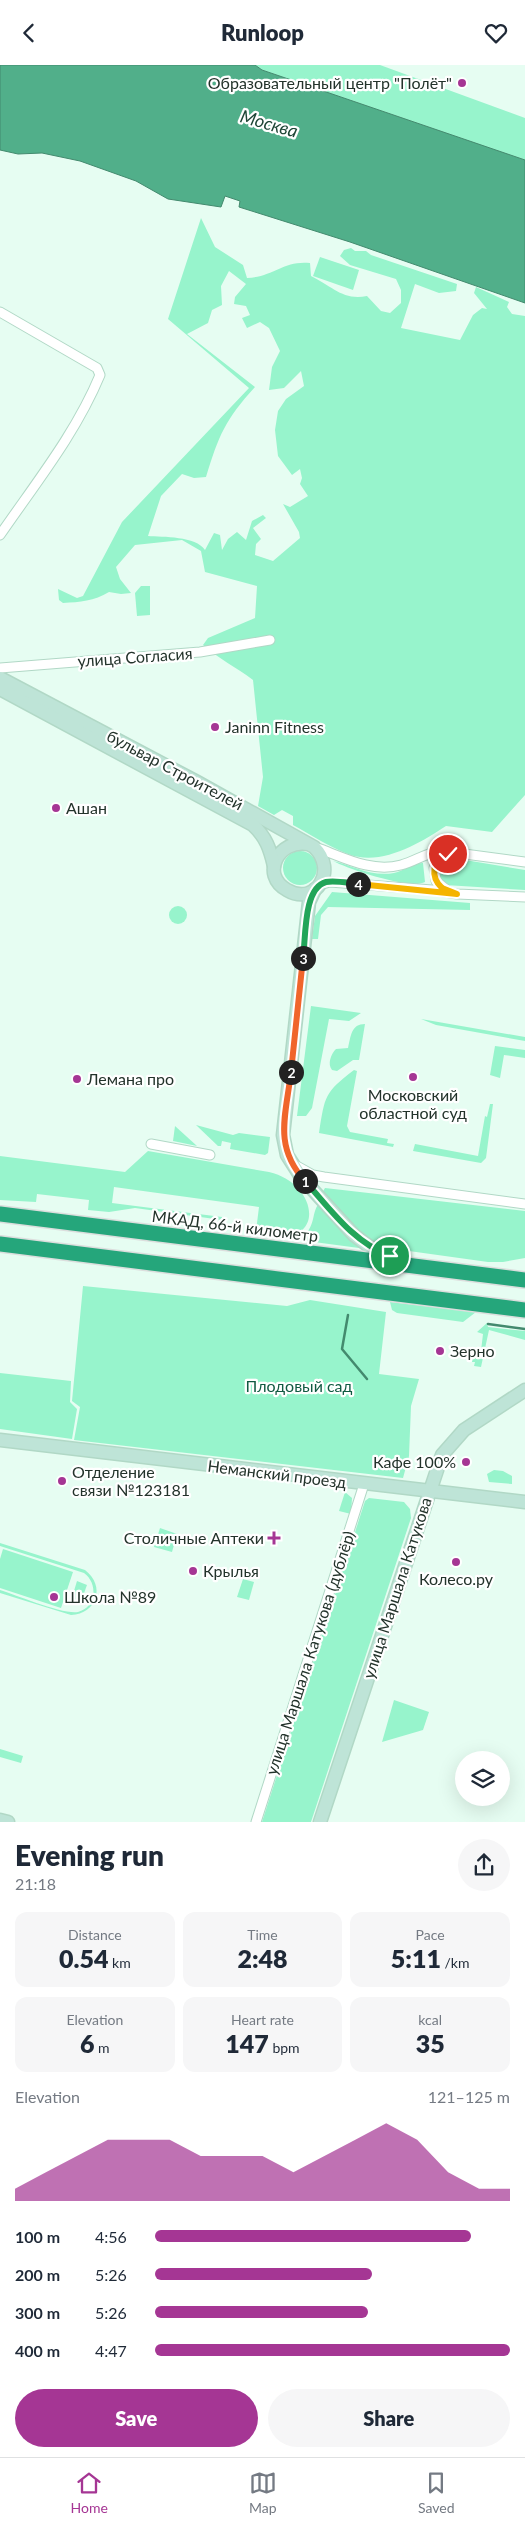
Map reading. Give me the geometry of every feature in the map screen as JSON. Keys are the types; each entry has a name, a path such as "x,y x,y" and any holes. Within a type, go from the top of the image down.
{"highway":[{"name":"МКАД, 66-й километр","path":"0,1214 525,1280"},
{"path":"0,1244 525,1310"}],"street":[{"path":"0,312 97,369 100,375 48,466 0,535"},
{"name":"улица Согласия","path":"0,668 200,652 270,640"},
{"name":"бульвар Строителей","path":"0,678 197,782 311,845 362,865 380,868 405,864 431,852 462,852 525,862"},
{"name":"бульвар Строителей","path":"0,689 253,825 266,840 271,850 278,881 288,891 303,894 330,882 523,898"},
{"path":"274,866 276,859 285,847 300,843 311,845 324,861 326,869 309,902 283,1135 284,1148 290,1162 301,1177 363,1242 390,1256 442,1269"},
{"name":"бульвар Строителей","path":"457,894 438,884 434,868 443,855 462,852"},
{"path":"151,1144 210,1155"},
{"path":"290,1162 313,1175 324,1177 525,1204"},
{"path":"503,1307 525,1314"},
{"name":"улица Маршала Катукова","path":"320,1822 428,1491 442,1455 452,1441 485,1415 525,1390"},
{"name":"Неманский проезд","path":"0,1441 525,1502"},
{"name":"улица Маршала Катукова (дублёр)","path":"256,1822 364,1484"},
{"path":"0,1819 8,1822"}],"green space":[{"path":"255,65 380,65 525,118 525,160 262,70"},
{"path":"201,218 215,247 243,265 247,278 264,275 293,264 310,263 311,276 344,295 367,296 381,311 390,313 401,303 401,290 396,279 350,265 340,256 344,250 351,248 355,251 366,251 371,255 457,284 456,291 439,293 415,284 401,328 460,340 473,315 482,308 487,309 474,293 476,287 509,302 507,307 512,314 525,316 525,795 492,832 446,826 400,851 374,857 361,857 334,848 293,825 293,816 282,810 274,815 258,806 263,777 253,680 203,645 208,638 255,618 257,586 205,572 201,551 182,540 135,545 116,567 120,579 131,593 109,592 92,599 75,602 63,603 59,600 58,589 77,598 83,596 122,522 249,388 168,319","holes":["229,271 246,284 235,297 234,304 246,306 250,315 242,318 247,328 260,322 269,328 280,351 272,367 269,390 284,388 301,371 304,386 286,399 278,411 275,430 278,456 292,475 300,469 302,478 300,484 308,496 290,507 283,504 299,532 300,538 273,561 255,555 256,544 261,539 253,528 266,518 263,515 252,521 246,540 237,532 228,539 222,550 220,535 214,533 205,550 201,545 187,540 148,536 161,496 182,474 194,478 206,477 224,429 255,387 187,334 208,323 212,310 222,305 221,286"]},
{"path":"320,257 359,270 353,290 313,276"},
{"path":"141,586 150,586 150,615 137,616 135,593"},
{"path":"300,851 307,852 312,856 316,861 316,875 312,880 307,884 300,885 293,884 288,880 284,875 283,868 284,861 288,856 293,852"},
{"path":"453,858 525,870 525,890 445,885 440,881 437,869 445,859"},
{"path":"333,861 378,874 394,873 423,863 425,882 417,884 393,881 352,869"},
{"path":"332,892 470,903 470,910 328,907 321,915 318,939 312,939 315,916"},
{"path":"178,906 184,909 187,915 184,921 178,924 172,921 169,915 172,909"},
{"path":"311,1006 361,1013 349,1021 329,1019 312,1108 306,1116 297,1116"},
{"path":"421,1019 525,1037 525,1041 436,1025"},
{"path":"365,1024 359,1060 353,1060 337,1071 332,1070 330,1062 334,1051 336,1049 348,1048 354,1028"},
{"path":"495,1046 525,1050 525,1058 504,1055 500,1078 490,1075"},
{"path":"354,1070 357,1071 347,1126 350,1132 388,1139 387,1143 394,1144 393,1147 319,1133 325,1103 331,1090"},
{"path":"490,1104 493,1104 486,1158 481,1163 413,1151 415,1144 478,1156 485,1116 487,1117"},
{"path":"196,1125 233,1135 239,1133 270,1137 268,1153 265,1155 230,1149 231,1143 222,1141 221,1146 218,1146"},
{"path":"175,1126 197,1146 173,1141"},
{"path":"148,1151 269,1172 285,1178 297,1187 305,1198 309,1210 308,1221 303,1230 292,1236 276,1237 275,1233 256,1231 259,1207 114,1187 112,1203 222,1217 222,1220 135,1208 109,1212 88,1210 89,1200 37,1194 36,1202 0,1200 0,1156 125,1172"},
{"path":"325,1188 525,1211 525,1258 503,1262 488,1262 373,1246 322,1193"},
{"path":"319,1204 360,1246 359,1248 299,1240 309,1230"},
{"name":"Плодовый сад","path":"83,1286 287,1306 310,1300 386,1312 379,1374 419,1379 411,1406 409,1456 403,1478 74,1440 80,1407 72,1401"},
{"path":"390,1302 476,1312 463,1322 397,1313 392,1310"},
{"path":"487,1323 488,1327 525,1331 525,1340 489,1330 481,1367 474,1366 475,1362 472,1362 474,1350 481,1351 483,1334 477,1332"},
{"path":"0,1373 71,1381 70,1402 77,1409 72,1439 0,1429"},
{"path":"494,1470 503,1471 512,1476 512,1484 489,1482 487,1474"},
{"path":"345,1492 352,1498 351,1514 339,1511"},
{"path":"369,1498 404,1502 410,1509 411,1518 311,1822 262,1822 365,1501"},
{"path":"160,1528 177,1534 172,1552 154,1547"},
{"path":"0,1543 85,1570 91,1576 97,1591 92,1605 87,1610 71,1615 0,1593 0,1590 51,1608 71,1612 78,1612 89,1605 93,1594 92,1583 84,1573 0,1546"},
{"path":"3,1549 73,1572 61,1608 0,1588 0,1559"},
{"path":"243,1579 254,1582 249,1600 237,1597"},
{"path":"77,1581 87,1585 80,1604 71,1601"},
{"path":"394,1700 429,1712 423,1730 382,1742"},
{"path":"0,1749 23,1756 21,1763 0,1757"}],"water":[{"name":"Москва","path":"0,65 255,65 262,70 525,160 525,303 350,242 239,207 240,201 225,196 221,207 168,199 136,181 80,161 42,153 18,154 0,150"}],"waterway":[{"path":"348,1315 342,1349 367,1379"},
{"path":"488,1324 525,1329"}],"place":[{"name":"Образовательный центр \"Полёт\"","path":"462,83"},
{"name":"Janinn Fitness","path":"215,727"},
{"name":"Ашан","path":"56,808"},
{"name":"Московский областной суд","path":"413,1077"},
{"name":"Лемана про","path":"77,1079"},
{"name":"Зерно","path":"440,1351"},
{"name":"Кафе 100%","path":"466,1462"},
{"name":"Отделение связи №123181","path":"62,1481"},
{"name":"Столичные Аптеки","path":"274,1538"},
{"name":"Колесо.ру","path":"456,1562"},
{"name":"Крылья","path":"193,1571"},
{"name":"Школа №89","path":"54,1597"}],"route":[{"path":"390,1256 374,1250 354,1235 301,1177 290,1162 284,1148 283,1135 309,902 315,889 325,882 432,890 457,894 441,887 434,877 434,868 437,860 443,855 448,854"}]}
